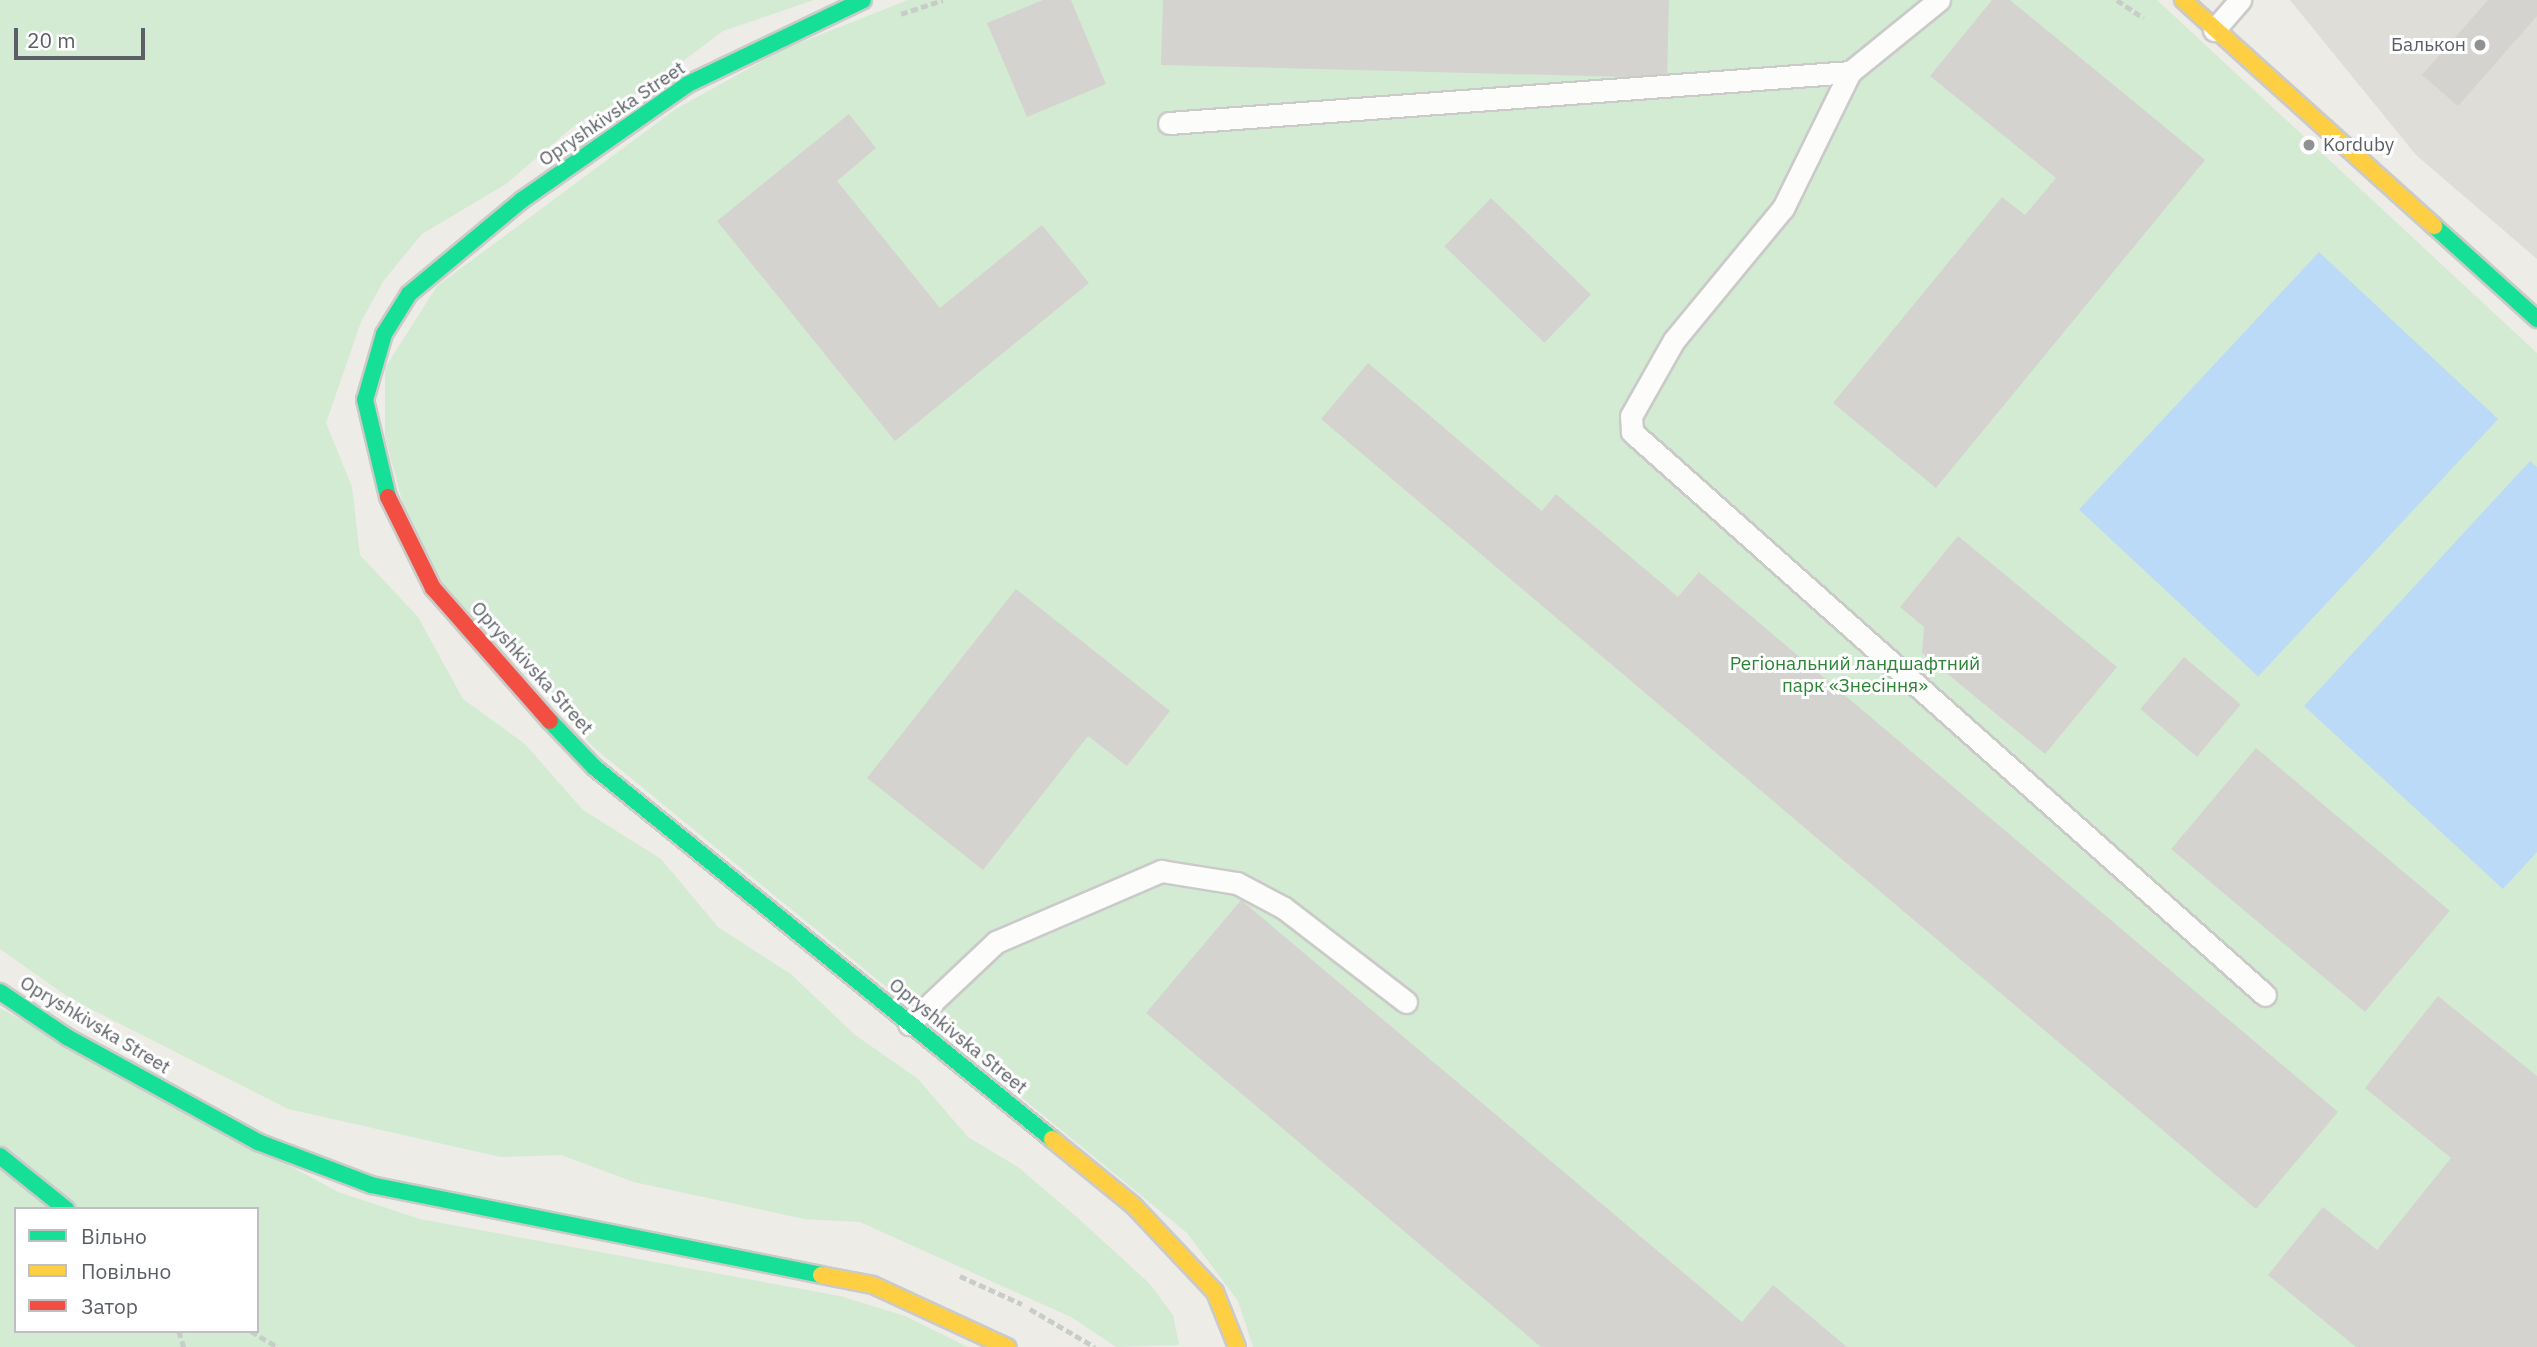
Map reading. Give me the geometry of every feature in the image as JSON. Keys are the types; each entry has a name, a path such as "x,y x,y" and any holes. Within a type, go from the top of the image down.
{"main road":[{"name":"Opryshkivska Street","path":"863,0 688,84 523,200 409,294 384,334 365,400 399,530 479,646 594,767 1133,1205 1214,1292 1237,1347"},
{"path":"2183,0 2537,319"},
{"name":"Opryshkivska Street","path":"0,992 67,1037 258,1142 371,1185 873,1285 1007,1347"},
{"path":"0,1156 64,1207"}],"lane":[{"path":"1939,0 1850,72 1783,208 1674,340 1632,416 1632,432 2265,995"},
{"path":"2214,30 2240,0"},
{"path":"1169,123 1850,72"},
{"path":"909,1024 996,942 1160,871 1237,883 1261,895 1406,1002"}],"path":[{"path":"891,17 943,0"},
{"path":"254,1333 278,1347"}],"shaded area":[{"path":"2290,0 2537,0 2537,259 2416,155"}],"green space":[{"path":"0,0 814,0 723,31 646,89 575,125 506,184 422,234 384,280 361,322 326,423 352,487 360,555 418,617 463,699 525,744 583,810 661,859 718,927 792,975 855,1035 917,1078 968,1137 1018,1167 1079,1219 1149,1283 1173,1315 1179,1345 1116,1347 1071,1317 860,1222 804,1219 634,1182 561,1155 501,1157 288,1109 71,999 0,949"},
{"name":"Регіональний ландшафтний парк «Знесіння»","path":"908,0 2157,0 2537,353 2537,1347 1253,1347 1238,1301 1187,1233 593,747 439,580 407,519 385,437 385,368 437,286 676,109 784,49"},
{"path":"0,1008 338,1192 420,1219 840,1296 905,1316 968,1347 0,1347"}],"water":[{"path":"2319,252 2498,419 2258,677 2079,509"},
{"path":"2530,461 2537,467 2537,852 2503,889 2304,706"}],"building":[{"path":"1043,0 1071,0 1106,84 1027,117 987,23"},
{"path":"1163,0 1669,0 1667,78 1161,65"},
{"path":"1992,0 2010,0 2205,160 1936,488 1833,403 2002,197 2025,215 2056,178 1930,76"},
{"name":"Балькон","path":"2488,0 2537,0 2537,16 2458,106 2422,75"},
{"path":"849,114 876,148 837,181 940,308 1042,225 1089,283 895,441 717,221"},
{"path":"1491,198 1591,295 1544,343 1444,246"},
{"path":"1368,363 1542,511 1556,494 1678,597 1699,572 2338,1112 2256,1209 1321,419"},
{"path":"1958,536 2117,667 2045,754 1922,653 1924,627 1900,607"},
{"path":"1016,589 1170,711 1127,766 1088,736 983,870 867,778"},
{"path":"2184,657 2241,705 2197,757 2140,709"},
{"path":"2256,748 2450,911 2365,1012 2171,849"},
{"path":"1241,900 1742,1322 1773,1285 1847,1347 1541,1347 1146,1013"},
{"path":"2438,996 2537,1076 2537,1347 2356,1347 2268,1275 2323,1207 2377,1250 2451,1158 2365,1088"}],"traffic: fast":[{"path":"388,497 365,400 384,334 409,294 522,200 688,84 863,0"},
{"path":"2434,226 2537,319"},
{"path":"550,721 594,767 1052,1139"},
{"path":"0,992 67,1037 258,1142 371,1185 821,1275"},
{"path":"0,1156 64,1207"}],"traffic: slow":[{"path":"2183,0 2434,226"},
{"path":"1052,1139 1133,1205 1215,1292 1237,1347"},
{"path":"821,1275 873,1285 1007,1347"}],"traffic: jam":[{"path":"388,497 433,588 550,721"}],"place":[{"name":"Балькон","path":"2480,45"},
{"name":"Korduby","path":"2309,145"}]}
